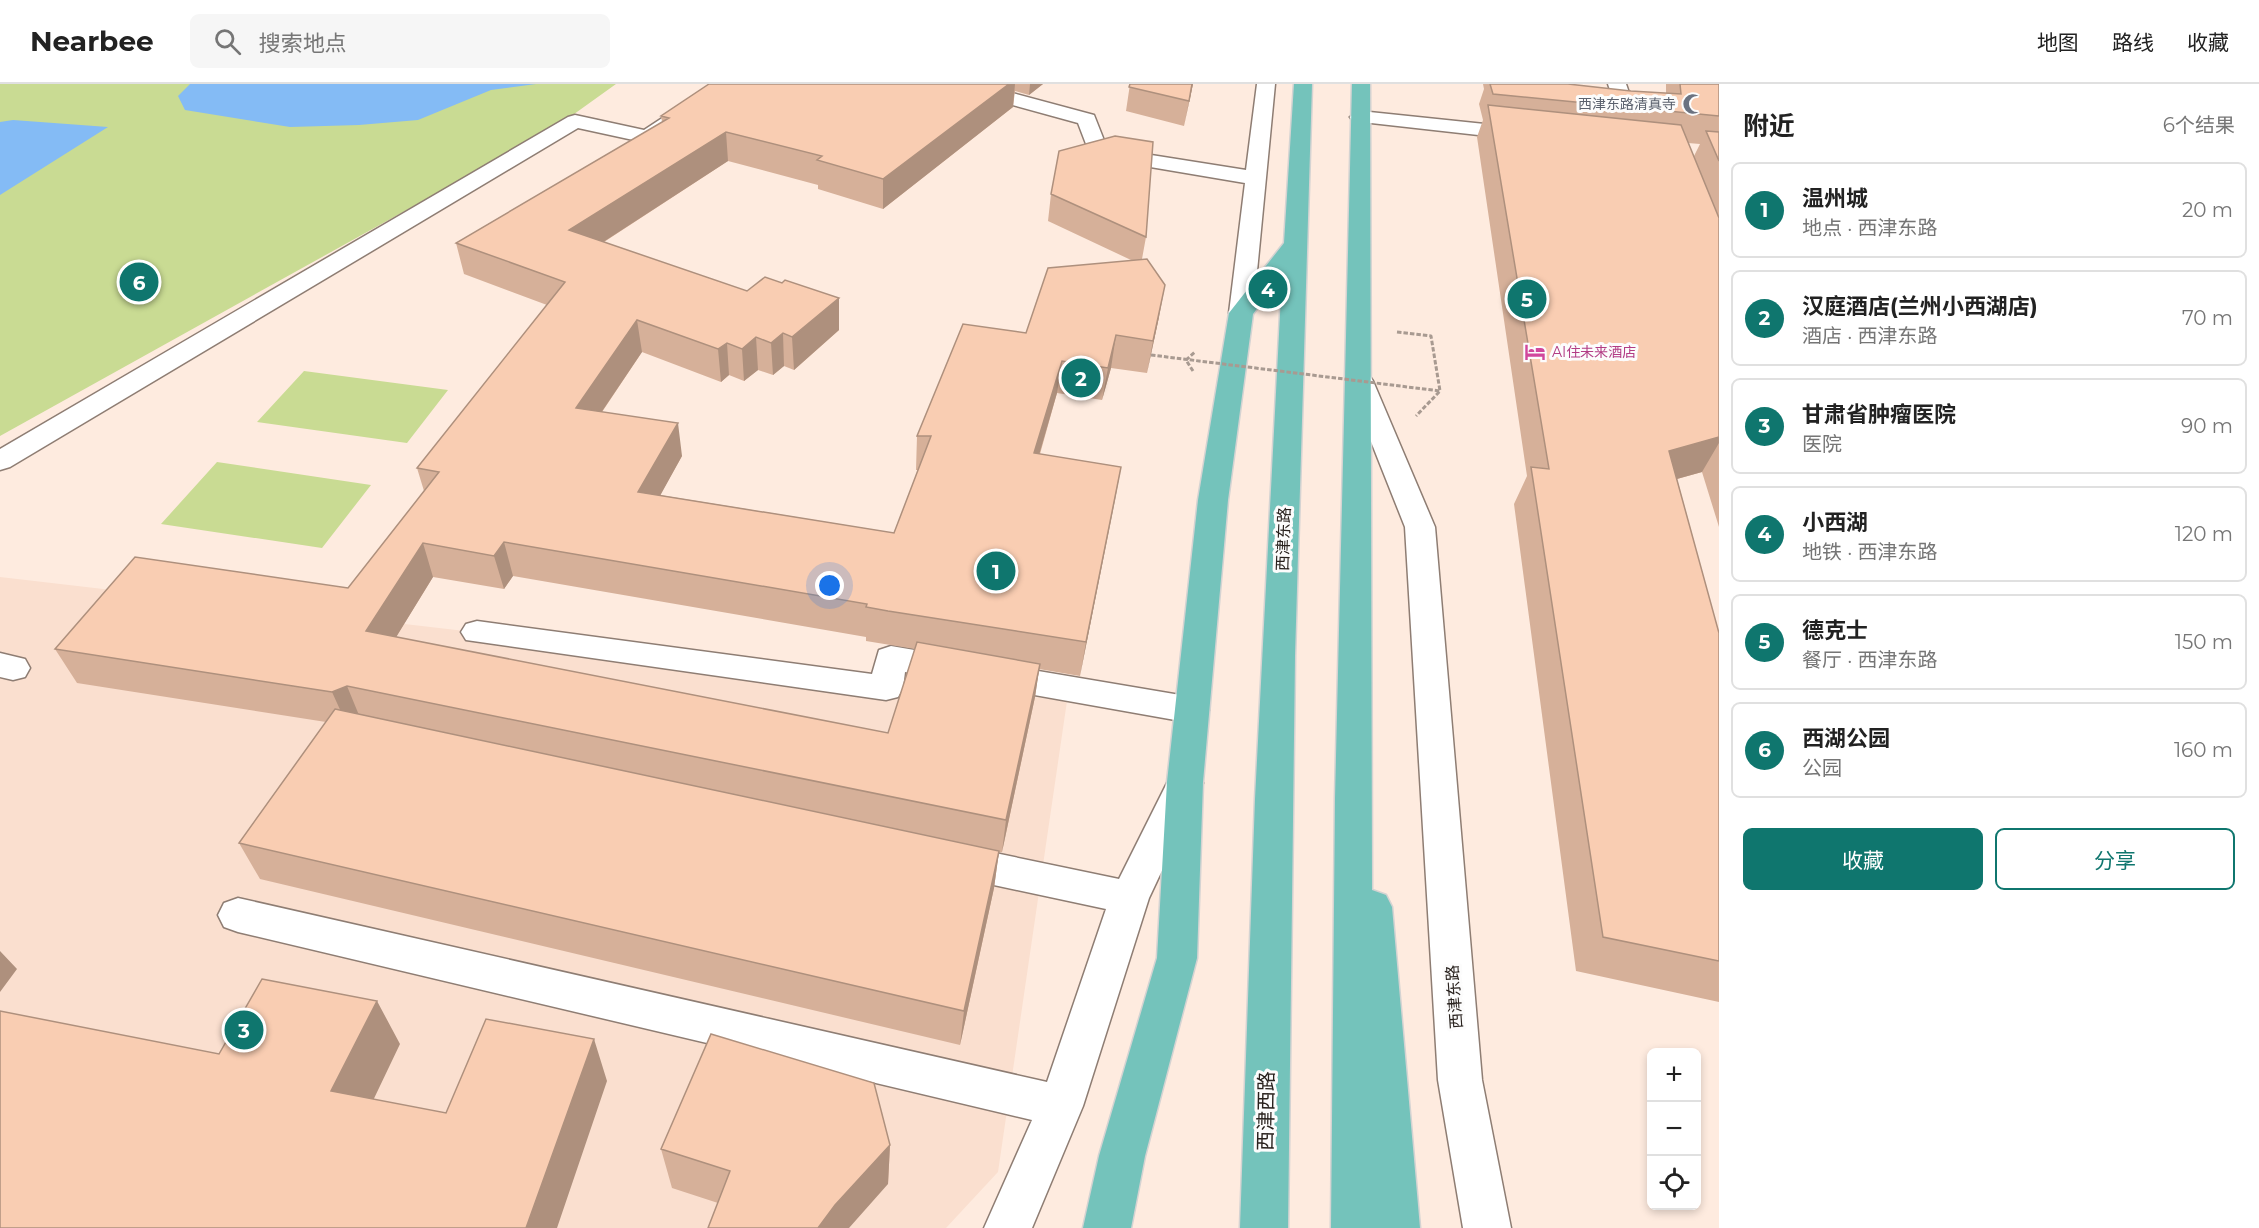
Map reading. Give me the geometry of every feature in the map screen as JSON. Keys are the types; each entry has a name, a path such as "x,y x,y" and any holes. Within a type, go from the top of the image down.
{"main road":[{"name":"西津东路","path":"1268,995 1295,244 1303,84"},
{"name":"西津东路","path":"1355,1228 1351,1029 1360,381 1360,84"},
{"path":"1107,1228 1122,1156 1177,958 1185,782 1192,710 1213,500 1241,313 1295,244"},
{"path":"1356,646 1367,845 1396,1228"},
{"name":"西津西路","path":"1264,1228 1268,995"}],"street":[{"path":"0,461 575,121 647,137 728,84"},
{"path":"957,84 1086,119 1098,153 1255,178"},
{"path":"1241,313 1266,84"},
{"path":"1617,84 1626,113"},
{"path":"1360,117 1544,136"},
{"name":"西津东路","path":"1360,381 1420,527 1460,1080 1487,1228"},
{"path":"477,632 885,688 891,658 1192,710"},
{"path":"1008,1228 1061,1106 1129,898 1185,782"},
{"path":"919,854 1129,898"},
{"path":"238,915 1061,1106"}],"path":[{"path":"1151,355 1440,391 1431,336"}],"shaded area":[{"path":"0,577 1067,701 998,1172 946,1228 0,1228"}],"green space":[{"path":"0,84 616,84 556,127 0,436"},
{"path":"304,371 448,390 407,443 257,422"},
{"path":"217,462 371,485 322,548 161,524"}],"water":[{"path":"190,84 536,84 491,90 418,120 290,127 185,110 178,96"},
{"path":"13,120 108,127 0,195 0,122"}],"building":[{"path":"709,84 1009,84 883,179 817,160 822,156 726,132 569,230 747,291 765,277 782,283 785,280 839,298 792,337 783,333 771,343 756,337 742,349 727,343 718,349 637,320 576,408 678,423 638,492 894,533 931,436 917,436 963,324 1026,333 1048,268 1147,259 1165,285 1153,341 1116,335 1108,368 1062,361 1034,453 1121,467 1086,642 888,611 866,607 867,604 504,542 494,556 423,543 366,631 888,733 917,642 1040,664 1006,820 347,686 332,692 55,649 135,557 348,588 439,472 417,468 565,282 456,243 669,118 661,116"},
{"path":"1130,84 1192,84 1189,101 1129,87"},
{"path":"1490,84 1568,84 1681,94 1680,84 1719,84 1719,116 1493,94"},
{"path":"1488,105 1681,125 1719,218 1719,437 1669,451 1719,633 1719,961 1603,937 1531,467 1549,469"},
{"path":"1706,131 1719,132 1719,161"},
{"path":"1115,136 1153,142 1146,237 1051,194 1059,151"},
{"path":"335,709 999,851 964,1011 239,843"},
{"path":"262,979 377,1001 331,1091 446,1113 486,1019 594,1039 526,1228 0,1228 0,1011 219,1054"},
{"path":"711,1034 874,1083 890,1145 835,1205 818,1228 708,1228 730,1171 661,1149"}],"place":[{"name":"西津东路清真寺","path":"1693,104"},
{"name":"西湖公园","path":"139,282"},
{"name":"小西湖","path":"1268,289"},
{"name":"德克士","path":"1527,299"},
{"name":"AI住未来酒店","path":"1535,352"},
{"name":"汉庭酒店(兰州小西湖店)","path":"1081,378"},
{"name":"温州城","path":"996,571"},
{"name":"甘肃省肿瘤医院","path":"244,1030"}]}
